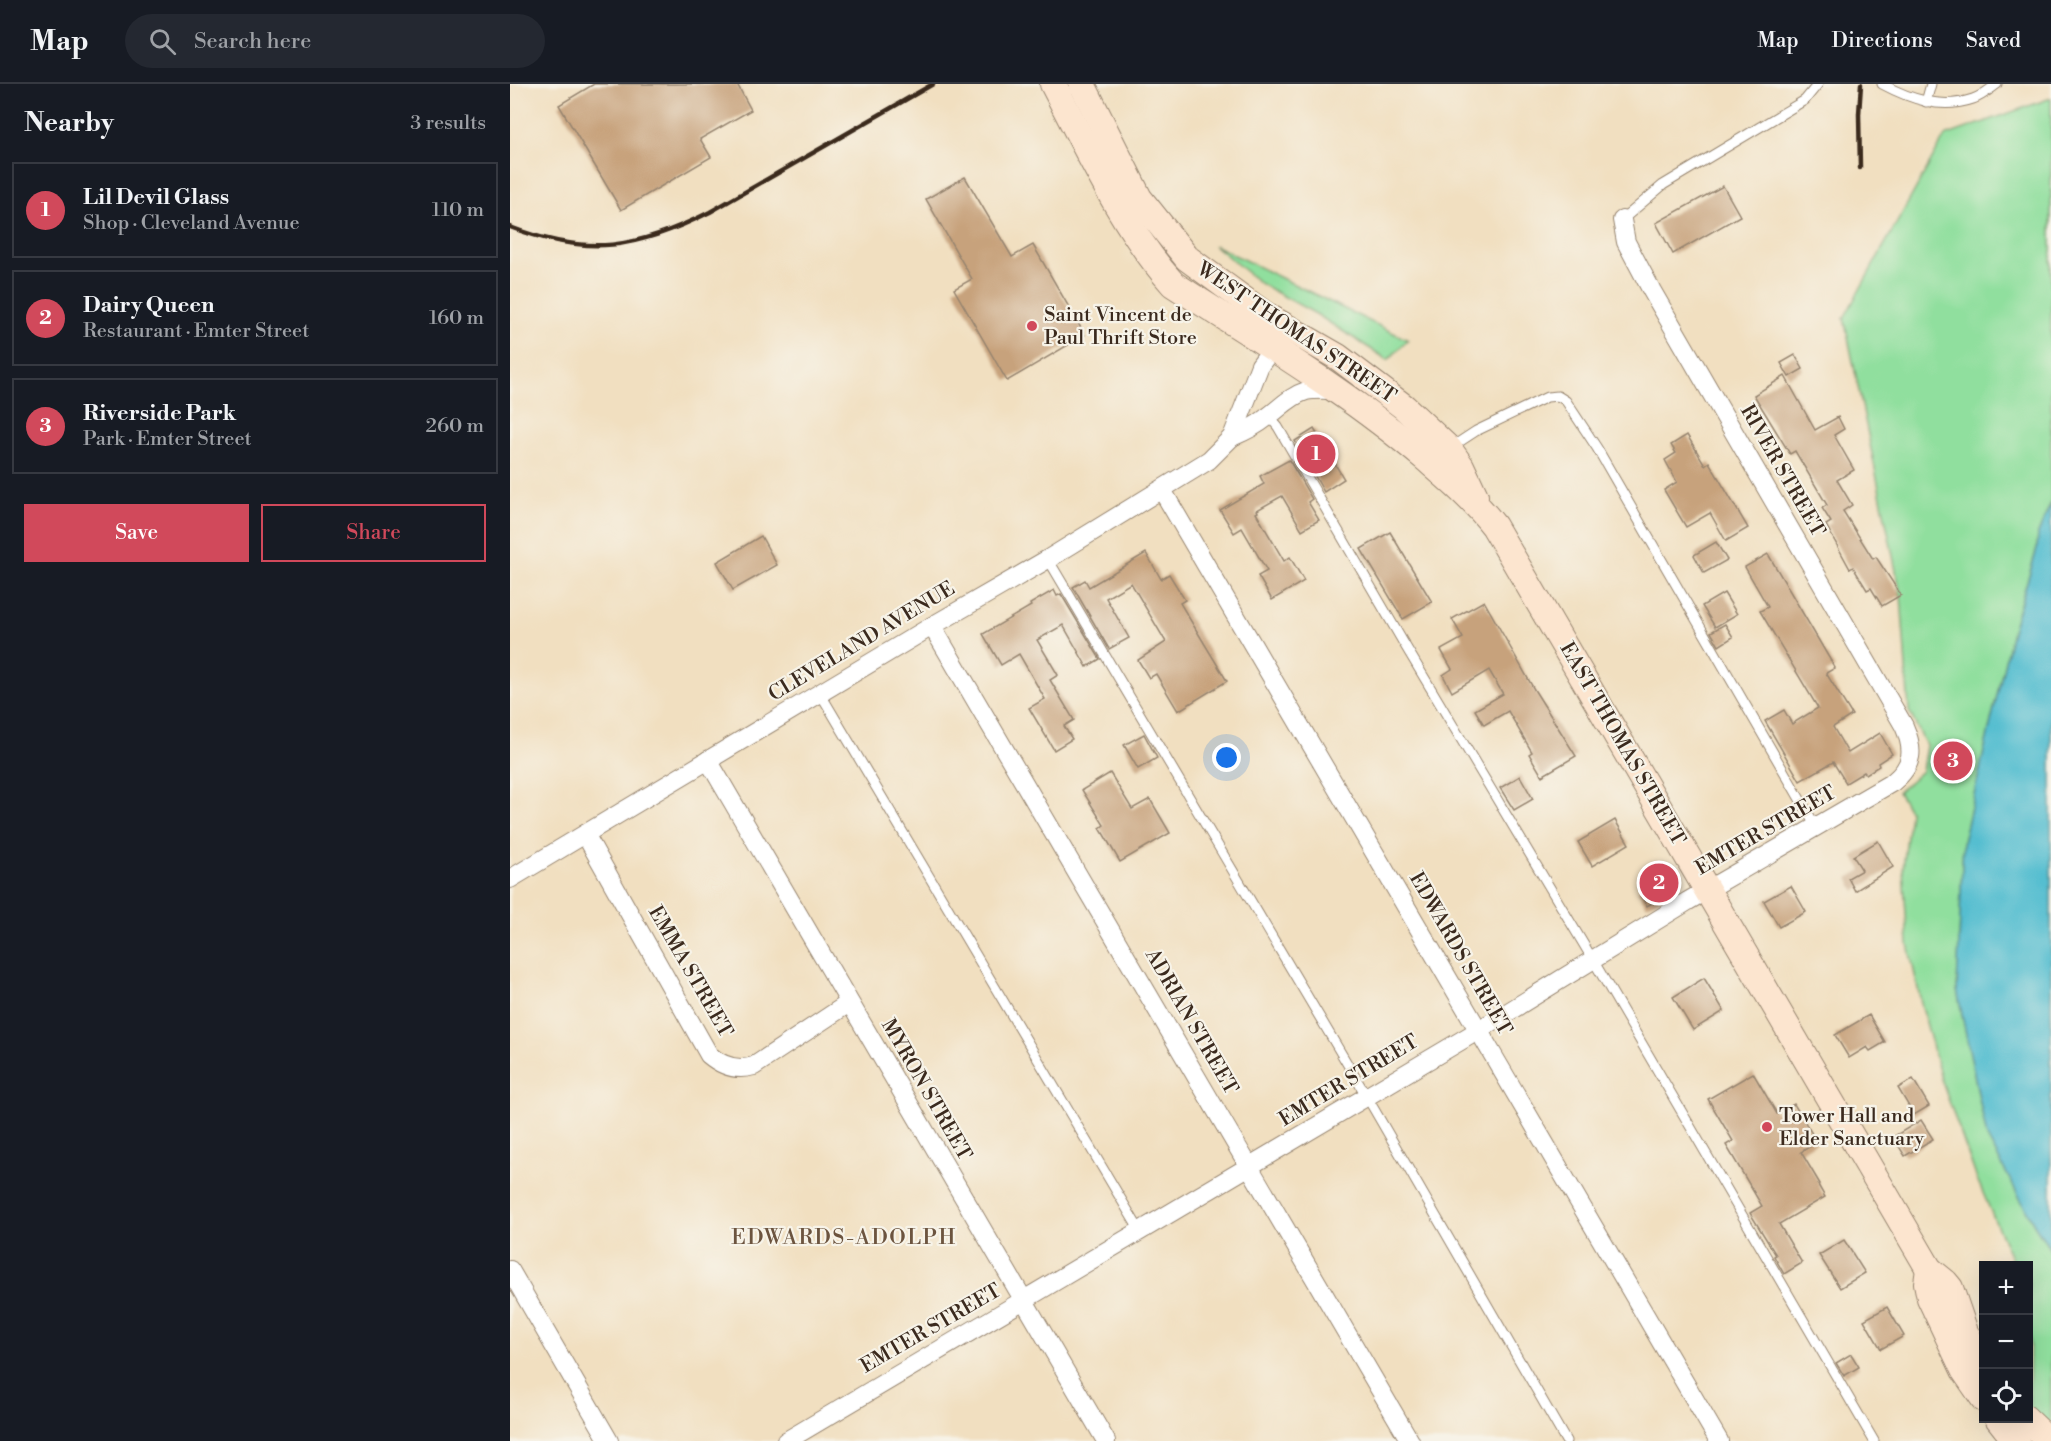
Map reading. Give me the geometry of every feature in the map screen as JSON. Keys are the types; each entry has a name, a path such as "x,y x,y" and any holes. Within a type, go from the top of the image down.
{"main road":[{"name":"WEST THOMAS STREET","path":"1053,84 1126,220 1158,267 1173,284 1335,390"},
{"name":"WEST THOMAS STREET","path":"1082,84 1139,198 1187,258 1265,315 1338,357 1423,423 1449,448 1461,466 1483,512"},
{"name":"EAST THOMAS STREET","path":"1335,390 1396,433 1450,480 1483,512 1512,555 1929,1269 1950,1288 1965,1332 1979,1358"},
{"name":"EAST THOMAS STREET","path":"1929,1269 1927,1283 1930,1298 1964,1370 1979,1393"},
{"path":"2011,1431 2049,1441"}],"street":[{"name":"RIVER STREET","path":"1622,220 1626,242 1652,291 1911,742"},
{"name":"CLEVELAND AVENUE","path":"510,879 1048,559 1209,460 1232,437 1260,365 1288,328"},
{"name":"CLEVELAND AVENUE","path":"1232,437 1244,433 1290,399 1307,391 1335,390"},
{"name":"EDWARDS STREET","path":"1162,490 1719,1441"},
{"name":"ADRIAN STREET","path":"932,626 1410,1441"},
{"name":"EMTER STREET","path":"786,1441 1893,782 1907,769 1911,742"},
{"name":"MYRON STREET","path":"708,760 1106,1441"},
{"name":"EMMA STREET","path":"585,834 709,1054 717,1062 739,1068 754,1066 849,1003"},
{"path":"510,1270 609,1441"}],"lane":[{"path":"1622,220 1663,185 1805,100 1818,84"},
{"path":"1882,84 1898,93 1926,102 1952,104 1975,99 1997,84"},
{"path":"1926,102 1931,84"},
{"path":"1449,448 1476,431 1547,397 1558,396 1566,401 1597,448 1816,827"},
{"path":"1269,416 1593,960 1874,1441"},
{"path":"1048,559 1367,1096 1566,1441"},
{"path":"820,693 1140,1231"}],"green space":[{"path":"2051,98 2051,503 2038,534 2037,549 2012,631 1963,842 1957,990 1987,1137 2051,1251 2051,1432 2033,1416 2033,1261 2012,1261 1977,1179 1941,1079 1908,944 1903,869 1910,812 1898,792 1922,771 1926,745 1909,711 1901,595 1844,318 1945,136"},
{"path":"1214,245 1408,340 1388,360 1316,314 1261,284"}],"water":[{"path":"2051,503 2051,1251 1987,1137 1957,990 1963,842 2012,631 2037,549 2038,534"}],"building":[{"path":"594,84 737,84 751,110 700,139 711,157 621,210 559,105"},
{"path":"965,177 1012,257 1033,245 1085,335 1007,381 954,289 972,279 926,199"},
{"path":"1723,186 1740,216 1673,254 1656,223"},
{"path":"1795,355 1803,369 1789,377 1781,363"},
{"path":"1785,376 1815,430 1838,417 1844,429 1834,435 1854,470 1837,480 1852,505 1843,511 1873,559 1876,557 1901,595 1882,606 1871,588 1867,590 1853,567 1850,569 1826,525 1831,522 1822,508 1827,505 1795,451 1790,454 1754,395"},
{"path":"1314,429 1344,479 1324,492 1295,441"},
{"path":"1687,435 1705,465 1709,462 1748,528 1726,541 1710,513 1686,527 1664,490 1677,482 1665,460 1676,453 1671,445"},
{"path":"1289,460 1312,499 1308,502 1319,520 1302,530 1282,496 1257,510 1256,513 1284,561 1290,557 1304,581 1272,600 1258,576 1267,571 1242,528 1234,533 1220,510 1264,484 1260,476"},
{"path":"1390,532 1432,602 1403,619 1361,549"},
{"path":"761,536 777,565 733,590 717,562"},
{"path":"1716,542 1727,560 1704,573 1694,555"},
{"path":"1146,553 1161,579 1169,574 1185,600 1180,603 1227,681 1178,711 1156,674 1149,678 1138,660 1166,642 1131,583 1106,598 1129,638 1109,649 1073,587 1085,580 1089,587"},
{"path":"1768,554 1835,668 1826,673 1852,715 1833,727 1848,753 1880,733 1892,754 1878,763 1879,766 1846,783 1833,762 1800,781 1765,721 1784,710 1792,724 1818,708 1760,611 1768,607 1745,567"},
{"path":"1054,590 1057,596 1061,594 1100,659 1087,667 1063,625 1037,640 1058,675 1050,680 1074,720 1064,726 1072,739 1054,750 1029,708 1045,699 1019,654 1001,665 983,634"},
{"path":"1724,593 1737,614 1715,627 1702,606"},
{"path":"1484,601 1535,691 1576,756 1542,776 1529,754 1532,752 1508,711 1484,725 1475,710 1503,694 1489,670 1452,692 1443,675 1452,669 1441,650 1463,638 1452,619"},
{"path":"1725,624 1733,637 1719,646 1711,632"},
{"path":"1144,734 1157,758 1138,769 1124,745"},
{"path":"1110,773 1132,809 1150,799 1170,833 1120,862 1100,828 1104,825 1082,790"},
{"path":"1520,776 1533,799 1514,810 1500,788"},
{"path":"1615,820 1629,844 1592,866 1578,842"},
{"path":"1878,841 1893,867 1855,891 1848,878 1862,870 1853,856"},
{"path":"1664,875 1673,891 1647,906 1638,890"},
{"path":"1791,886 1806,912 1779,927 1764,901"},
{"path":"1704,978 1724,1011 1693,1030 1673,997"},
{"path":"1869,1015 1885,1042 1870,1051 1867,1047 1849,1058 1835,1035"},
{"path":"1753,1073 1777,1114 1794,1104 1817,1142 1801,1152 1825,1197 1779,1224 1802,1263 1784,1274 1774,1256 1776,1255 1750,1213 1762,1206 1726,1145 1733,1141 1708,1099"},
{"path":"1913,1079 1929,1106 1914,1115 1898,1088"},
{"path":"1921,1120 1933,1139 1905,1156 1893,1137"},
{"path":"1844,1240 1865,1273 1840,1288 1819,1255"},
{"path":"1887,1307 1904,1336 1881,1349 1864,1320"},
{"path":"1851,1354 1859,1367 1844,1376 1836,1363"}],"railway":[{"path":"510,227 564,243 588,245 612,245 659,234 710,212 933,84"},
{"path":"1860,168 1861,84"}],"place":[{"name":"Saint Vincent de Paul Thrift Store","path":"1032,326"},
{"name":"Lil Devil Glass","path":"1316,454"},
{"name":"Riverside Park","path":"1953,761"},
{"name":"Dairy Queen","path":"1659,883"},
{"name":"Tower Hall and Elder Sanctuary","path":"1767,1127"}],"district":[{"name":"EDWARDS-ADOLPH","path":"844,1238"}]}
